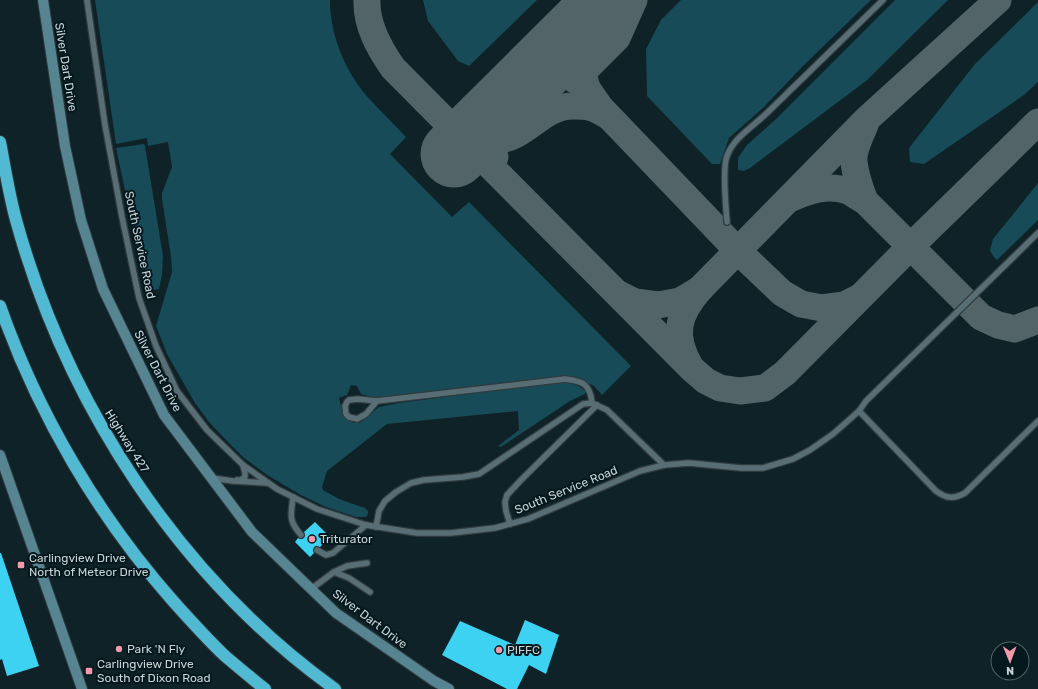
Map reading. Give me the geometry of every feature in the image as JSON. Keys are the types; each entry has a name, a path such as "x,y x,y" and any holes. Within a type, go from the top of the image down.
{"highway":[{"name":"Highway 427","path":"0,142 16,220 33,275 52,325 72,370 93,412 113,446 147,498 182,543 218,585 280,647 308,670 335,689"},
{"path":"0,306 34,390 80,474 113,525 150,575 254,689"},
{"path":"225,656 265,689"}],"street":[{"name":"Silver Dart Drive","path":"43,0 65,146 81,220 103,289 164,415 252,532 311,589 336,613 434,681 449,689"},
{"path":"0,455 82,689"}],"lane":[{"name":"South Service Road","path":"87,0 105,125 140,298 156,346 178,391 207,430 243,465 268,483 317,509 366,525 417,534 451,533 495,528 528,519 640,471 664,465 689,463 741,468 763,468 793,460 833,434 859,411 866,401 1038,233"},
{"path":"727,222 725,170 726,158 730,148 737,139 764,115 883,0"},
{"path":"377,401 366,414 357,419 349,417 346,414 345,406 349,400 358,399 377,401 566,379 583,383 588,387 595,404"},
{"path":"376,527 379,511 385,501 411,483 424,480 463,477 479,474 583,404 595,404 607,410 664,465"},
{"path":"510,524 505,502 507,495 595,404"},
{"path":"859,411 936,491 951,499 965,493 1038,421"},
{"path":"233,481 241,480 245,477 243,465"},
{"name":"South Service Road","path":"211,478 268,483"},
{"path":"293,497 291,516 293,525 301,535"},
{"path":"316,550 326,556 333,553 366,525"},
{"path":"311,589 334,572 347,566 367,563"},
{"path":"334,572 349,578 370,592"}],"shaded area":[{"path":"95,0 330,0 336,38 345,62 357,84 406,137 390,154 452,217 469,202 631,366 602,395 594,386 579,379 569,377 384,398 361,394 357,386 351,385 347,395 339,398 343,414 354,423 361,422 379,407 399,403 564,381 571,382 585,390 585,394 570,401 501,447 498,446 519,430 518,411 387,424 327,471 322,487 323,490 339,499 365,508 368,511 366,517 356,517 326,507 301,495 267,475 243,457 209,422 195,403 167,354 156,326 172,272 162,199 162,193 172,167 168,142 148,146 147,138 116,144"},
{"path":"423,0 537,0 469,66 458,61 428,21"},
{"path":"681,0 871,0 802,67 764,107 729,138 720,164 712,164 647,96 646,49 661,20"},
{"path":"895,0 948,0 866,81 750,168 744,171 738,170 738,158 747,145 775,120"},
{"path":"1038,2 1038,82 1024,95 924,164 910,162 909,148 975,64"},
{"path":"144,144 163,256 162,275 159,289 154,290 147,284 143,274 116,148"},
{"path":"1038,183 1038,220 997,260 990,250 993,239"}],"building":[{"name":"Triturator","path":"315,522 330,537 320,547 315,547 313,550 314,553 310,557 295,542 298,538 304,538 304,532"},
{"path":"0,553 39,666 7,676 2,659 0,660"},
{"name":"PIFFC","path":"525,620 559,635 546,674 529,665 517,689 507,689 442,655 460,621 515,645"}],"taxiway":[{"path":"367,0 367,9 374,36 393,68 692,369 706,381 720,388 740,391 765,388 785,373 911,246 1038,122"},
{"path":"575,80 617,38 634,0"},
{"path":"619,294 635,302 658,305 680,301 700,289 867,119 998,0"},
{"path":"603,6 587,31 583,45 581,66 587,88 600,107 738,251 782,293 801,304 822,308 844,305 858,298"},
{"path":"495,157 493,137 502,106"},
{"path":"456,129 470,136 485,140 500,140 523,131 550,112 566,107 580,106 596,109 608,116"},
{"path":"865,125 859,138 854,157 857,176 865,201 981,317 998,325 1015,329 1038,320"},
{"path":"792,198 812,190 833,188 848,191 865,201"},
{"path":"690,366 684,355 681,344 679,335 680,325 682,316 700,289"}],"runway":[{"path":"454,154 609,0"}],"place":[{"name":"Triturator","path":"312,539"},
{"name":"Carlingview Drive North of Meteor Drive","path":"21,565"},
{"name":"Park 'N Fly","path":"119,649"},
{"name":"PIFFC","path":"499,650"},
{"name":"Carlingview Drive South of Dixon Road","path":"89,671"}]}
